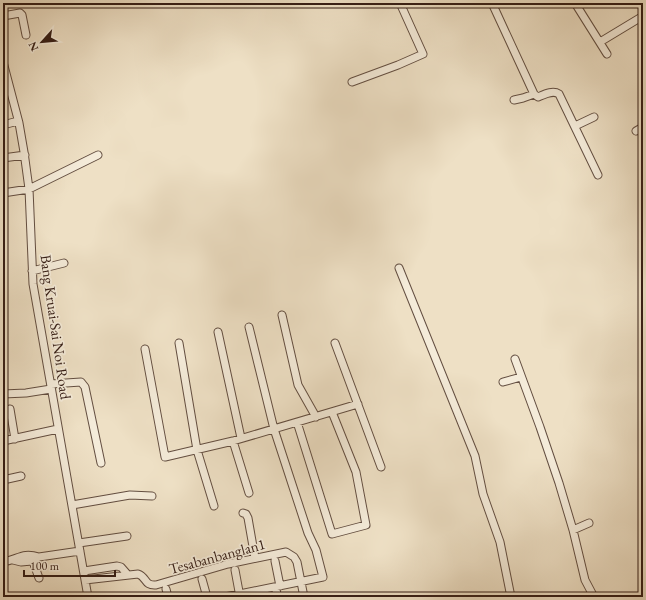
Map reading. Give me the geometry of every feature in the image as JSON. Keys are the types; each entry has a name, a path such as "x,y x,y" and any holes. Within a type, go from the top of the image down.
{"street":[{"path":"352,82 423,54 400,3"},
{"path":"492,3 534,94 538,97 552,92 559,94 598,175"},
{"path":"575,3 607,54"},
{"path":"3,16 20,13 22,15 26,35"},
{"path":"600,42 643,16"},
{"name":"Bang Kruai-Sai Noi Road","path":"3,62 5,78 18,121 25,156 29,188 34,289 88,597"},
{"path":"514,100 534,94"},
{"path":"575,126 594,116"},
{"path":"3,125 18,121"},
{"path":"636,131 643,127"},
{"path":"3,194 29,188 98,155"},
{"path":"3,158 25,156"},
{"path":"32,271 64,263"},
{"path":"399,268 475,456 483,494 500,542 511,597"},
{"path":"282,315 298,385 316,417"},
{"path":"225,597 240,596 278,586 323,577 316,550 308,533 274,429 249,327"},
{"path":"218,332 241,438"},
{"path":"179,343 197,450 214,506"},
{"path":"335,344 381,467"},
{"path":"145,348 166,457 233,441 358,404"},
{"path":"515,359 543,434 573,530 585,580 594,597"},
{"path":"503,382 521,377"},
{"path":"3,394 26,393 81,382 85,387 101,463"},
{"path":"10,409 15,439"},
{"path":"297,422 332,534 366,525 356,472 332,412"},
{"path":"3,441 58,429"},
{"path":"233,441 249,493"},
{"path":"3,480 21,476"},
{"path":"72,505 125,496 152,496"},
{"path":"243,513 246,514 248,518 255,558"},
{"path":"573,530 589,523"},
{"path":"3,562 13,560 21,562 31,557 39,557 128,536"},
{"name":"Tesabanbanglan1","path":"85,580 138,574 142,575 151,586 216,567 286,552 294,556 297,562 304,597"},
{"path":"31,557 39,578"},
{"path":"275,561 278,597"},
{"path":"84,571 117,566 121,567 128,575"},
{"path":"235,570 240,596"},
{"path":"202,579 207,597"},
{"path":"166,589 168,597"}]}
